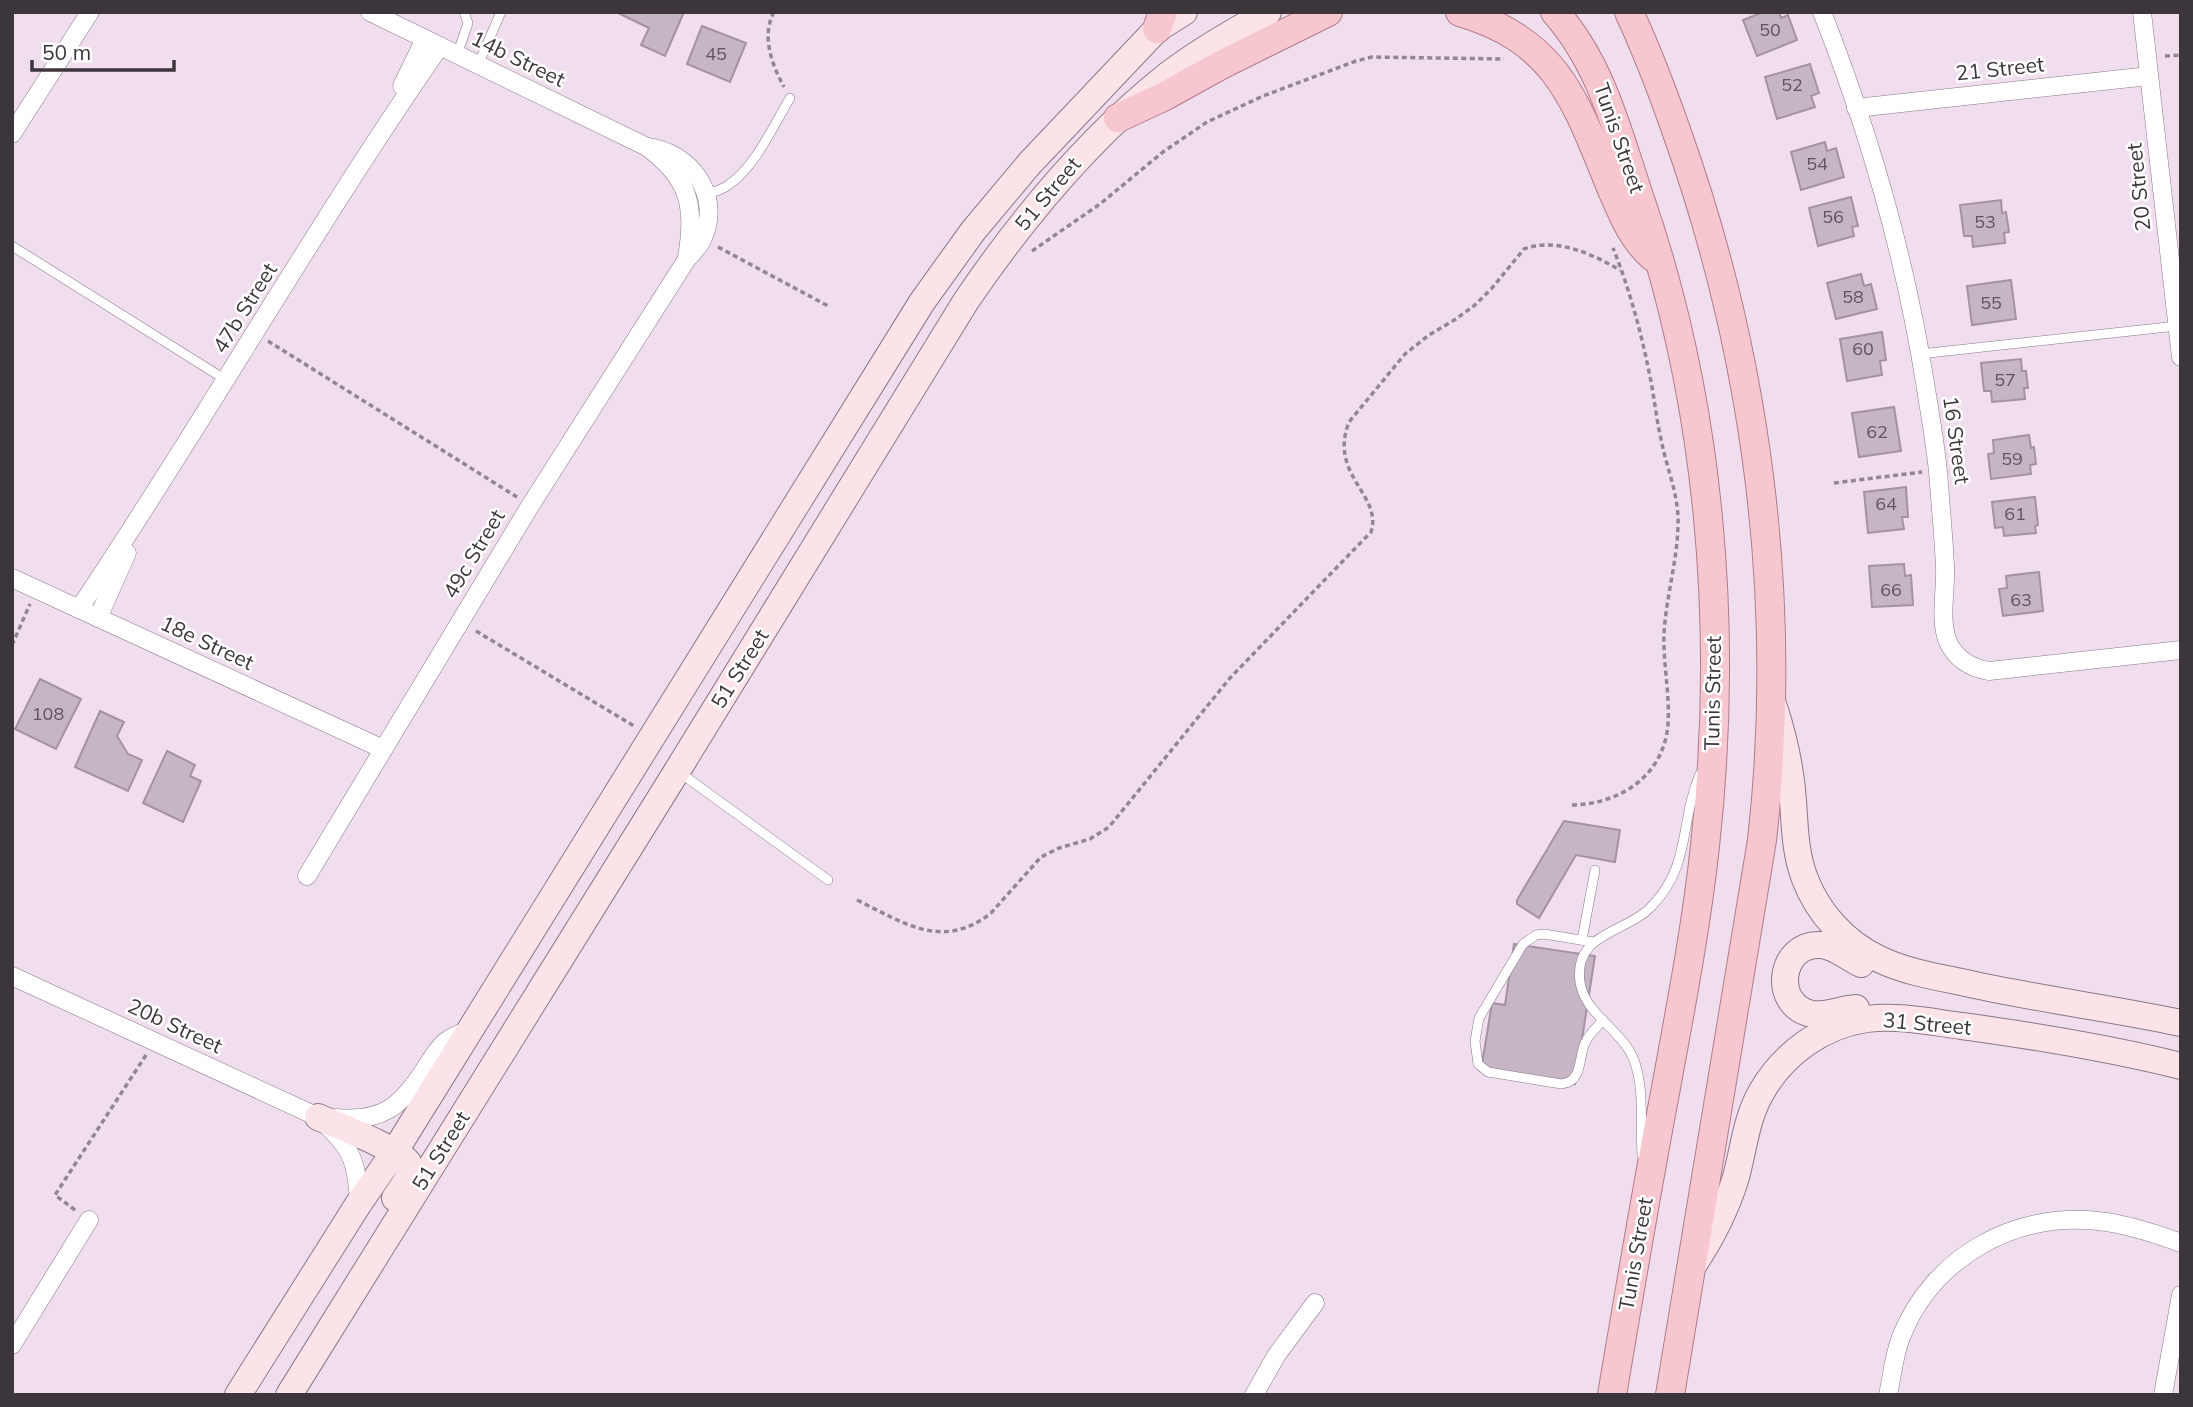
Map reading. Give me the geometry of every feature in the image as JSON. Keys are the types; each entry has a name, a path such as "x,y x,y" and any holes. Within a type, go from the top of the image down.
{"main road":[{"path":"1118,118 1328,12"},
{"path":"1460,12 1515,36 1540,55 1561,79 1577,106 1625,220 1640,244 1660,263"},
{"name":"Tunis Street","path":"1555,12 1576,39 1600,82 1649,226 1680,344 1710,529 1714,654 1712,751 1705,848 1687,972 1612,1395"},
{"path":"1629,12 1664,96 1698,195 1743,374 1762,506 1770,618 1770,761 1762,840 1670,1395"}],"street":[{"path":"12,134 90,12"},
{"name":"51 Street","path":"238,1395 359,1203 395,1151 651,736 947,266 1030,163 1160,21 1184,12"},
{"name":"51 Street","path":"289,1395 966,301 1001,250 1084,152 1118,118 1170,73 1268,12"},
{"name":"16 Street","path":"1822,12 1882,189 1902,262 1938,470 1945,567 1944,625 1949,643 1961,659 1979,669 2000,671 2181,650"},
{"name":"20 Street","path":"2142,12 2181,357"},
{"name":"14b Street","path":"373,13 647,147 668,165 684,188 698,198"},
{"name":"47b Street","path":"79,609 141,517 388,122 432,42"},
{"name":"21 Street","path":"1856,108 2149,76"},
{"path":"698,198 707,224 703,238"},
{"name":"49c Street","path":"687,259 698,198"},
{"name":"49c Street","path":"307,876 530,506 703,238"},
{"name":"47b Street","path":"97,618 141,517"},
{"name":"18e Street","path":"12,578 383,749"},
{"name":"31 Street","path":"1772,702 1787,751 1799,863 1813,897 1835,927 1863,950 1896,966 1951,979 2065,1003 2181,1023"},
{"path":"1951,979 1916,979 1891,975 1819,945 1810,946 1794,955 1785,971 1784,980 1789,998 1811,1014 1870,1007 1901,1008 1977,1028"},
{"name":"20b Street","path":"12,975 318,1117 338,1135 351,1153 358,1174 359,1203"},
{"name":"31 Street","path":"1692,1267 1714,1232 1727,1203 1755,1102 1772,1075 1794,1052 1828,1031 1866,1019 1898,1018 1977,1028 2112,1051 2181,1066"},
{"name":"20b Street","path":"318,1117 365,1118 391,1109 411,1090 443,1043 470,1029"},
{"path":"309,1361 305,1344 310,1326 407,1181 410,1166 407,1160 395,1151 318,1117"},
{"path":"12,1345 89,1220"},
{"path":"1888,1395 1900,1340 1917,1306 1955,1262 1989,1239 2031,1225 2075,1220 2119,1223 2181,1243"},
{"path":"2170,1387 2181,1295"},
{"path":"1254,1395 1276,1356 1315,1303"}],"lane":[{"path":"457,55 468,23 464,12"},
{"path":"478,65 501,12"},
{"path":"698,198 726,187 739,176 790,98"},
{"path":"12,246 226,380"},
{"path":"1920,354 2177,326"},
{"path":"1643,1210 1639,1077 1630,1051 1589,1004 1580,982 1580,970 1583,958 1593,942 1639,918 1651,907 1670,881 1683,851 1692,797 1712,751"},
{"path":"677,771 828,880"},
{"path":"1582,940 1595,870"},
{"path":"1593,942 1544,934 1536,935 1523,944 1477,1025 1475,1041 1478,1064 1488,1072 1567,1084 1577,1075 1585,1044 1604,1020"}],"path":[{"path":"774,12 769,35 770,52 774,68 790,98"},
{"path":"1028,254 1100,204 1185,136 1263,96 1372,57 1450,60 1488,58 1514,61"},
{"path":"703,238 830,307"},
{"path":"1572,805 1606,801 1636,785 1657,759 1668,726 1664,647 1677,536 1676,498 1633,306 1609,239"},
{"path":"857,900 917,929 939,932 961,929 991,913 1041,857 1059,848 1090,839 1109,827 1230,678 1371,532 1374,517 1372,510 1346,463 1343,443 1345,432 1349,422 1405,354 1475,305 1524,248 1545,245 1567,247 1594,256 1621,271"},
{"path":"256,333 530,506"},
{"path":"1834,484 1938,470"},
{"path":"12,645 37,590"},
{"path":"460,621 651,736"},
{"path":"89,1220 55,1195 155,1041"}],"building":[{"path":"616,12 684,12 665,56 641,45 649,28"},
{"path":"1763,12 1779,12 1781,18 1788,15 1797,40 1757,56 1743,20"},
{"path":"702,26 746,43 730,82 687,64"},
{"path":"1810,64 1819,93 1811,96 1815,107 1777,119 1765,77"},
{"path":"1825,142 1827,151 1836,148 1844,177 1801,190 1791,152"},
{"path":"1851,197 1858,226 1852,227 1854,236 1818,246 1809,208"},
{"path":"2001,200 2002,213 2006,212 2009,232 2004,233 2005,243 1973,247 1972,236 1964,236 1960,205"},
{"path":"1861,274 1864,286 1871,284 1877,309 1836,319 1827,283"},
{"path":"2011,280 2016,319 1972,325 1967,286"},
{"path":"1882,332 1886,360 1880,361 1882,375 1847,381 1840,339"},
{"path":"2021,359 2028,388 2024,388 2025,399 1992,402 1991,391 1984,391 1981,363"},
{"path":"1894,407 1901,451 1859,457 1852,413"},
{"path":"2029,435 2036,464 2030,465 2031,474 1991,479 1988,454 1994,453 1993,440"},
{"path":"1906,487 1908,517 1902,517 1904,529 1868,533 1864,492"},
{"path":"2035,497 2038,525 2035,526 2036,533 2004,536 2003,527 1995,528 1992,502"},
{"path":"1904,564 1905,576 1911,575 1913,605 1872,607 1869,566"},
{"path":"2039,572 2043,611 2003,616 1999,589 2007,588 2006,576"},
{"path":"40,679 81,699 56,749 15,729"},
{"path":"100,711 124,722 117,736 128,754 142,760 128,791 75,767"},
{"path":"167,751 195,765 190,776 201,781 183,822 143,803"},
{"path":"1564,821 1620,830 1615,862 1576,855 1539,918 1517,904 1517,900"},
{"path":"1514,944 1595,956 1575,1084 1481,1070 1492,1003 1505,1005"}]}
